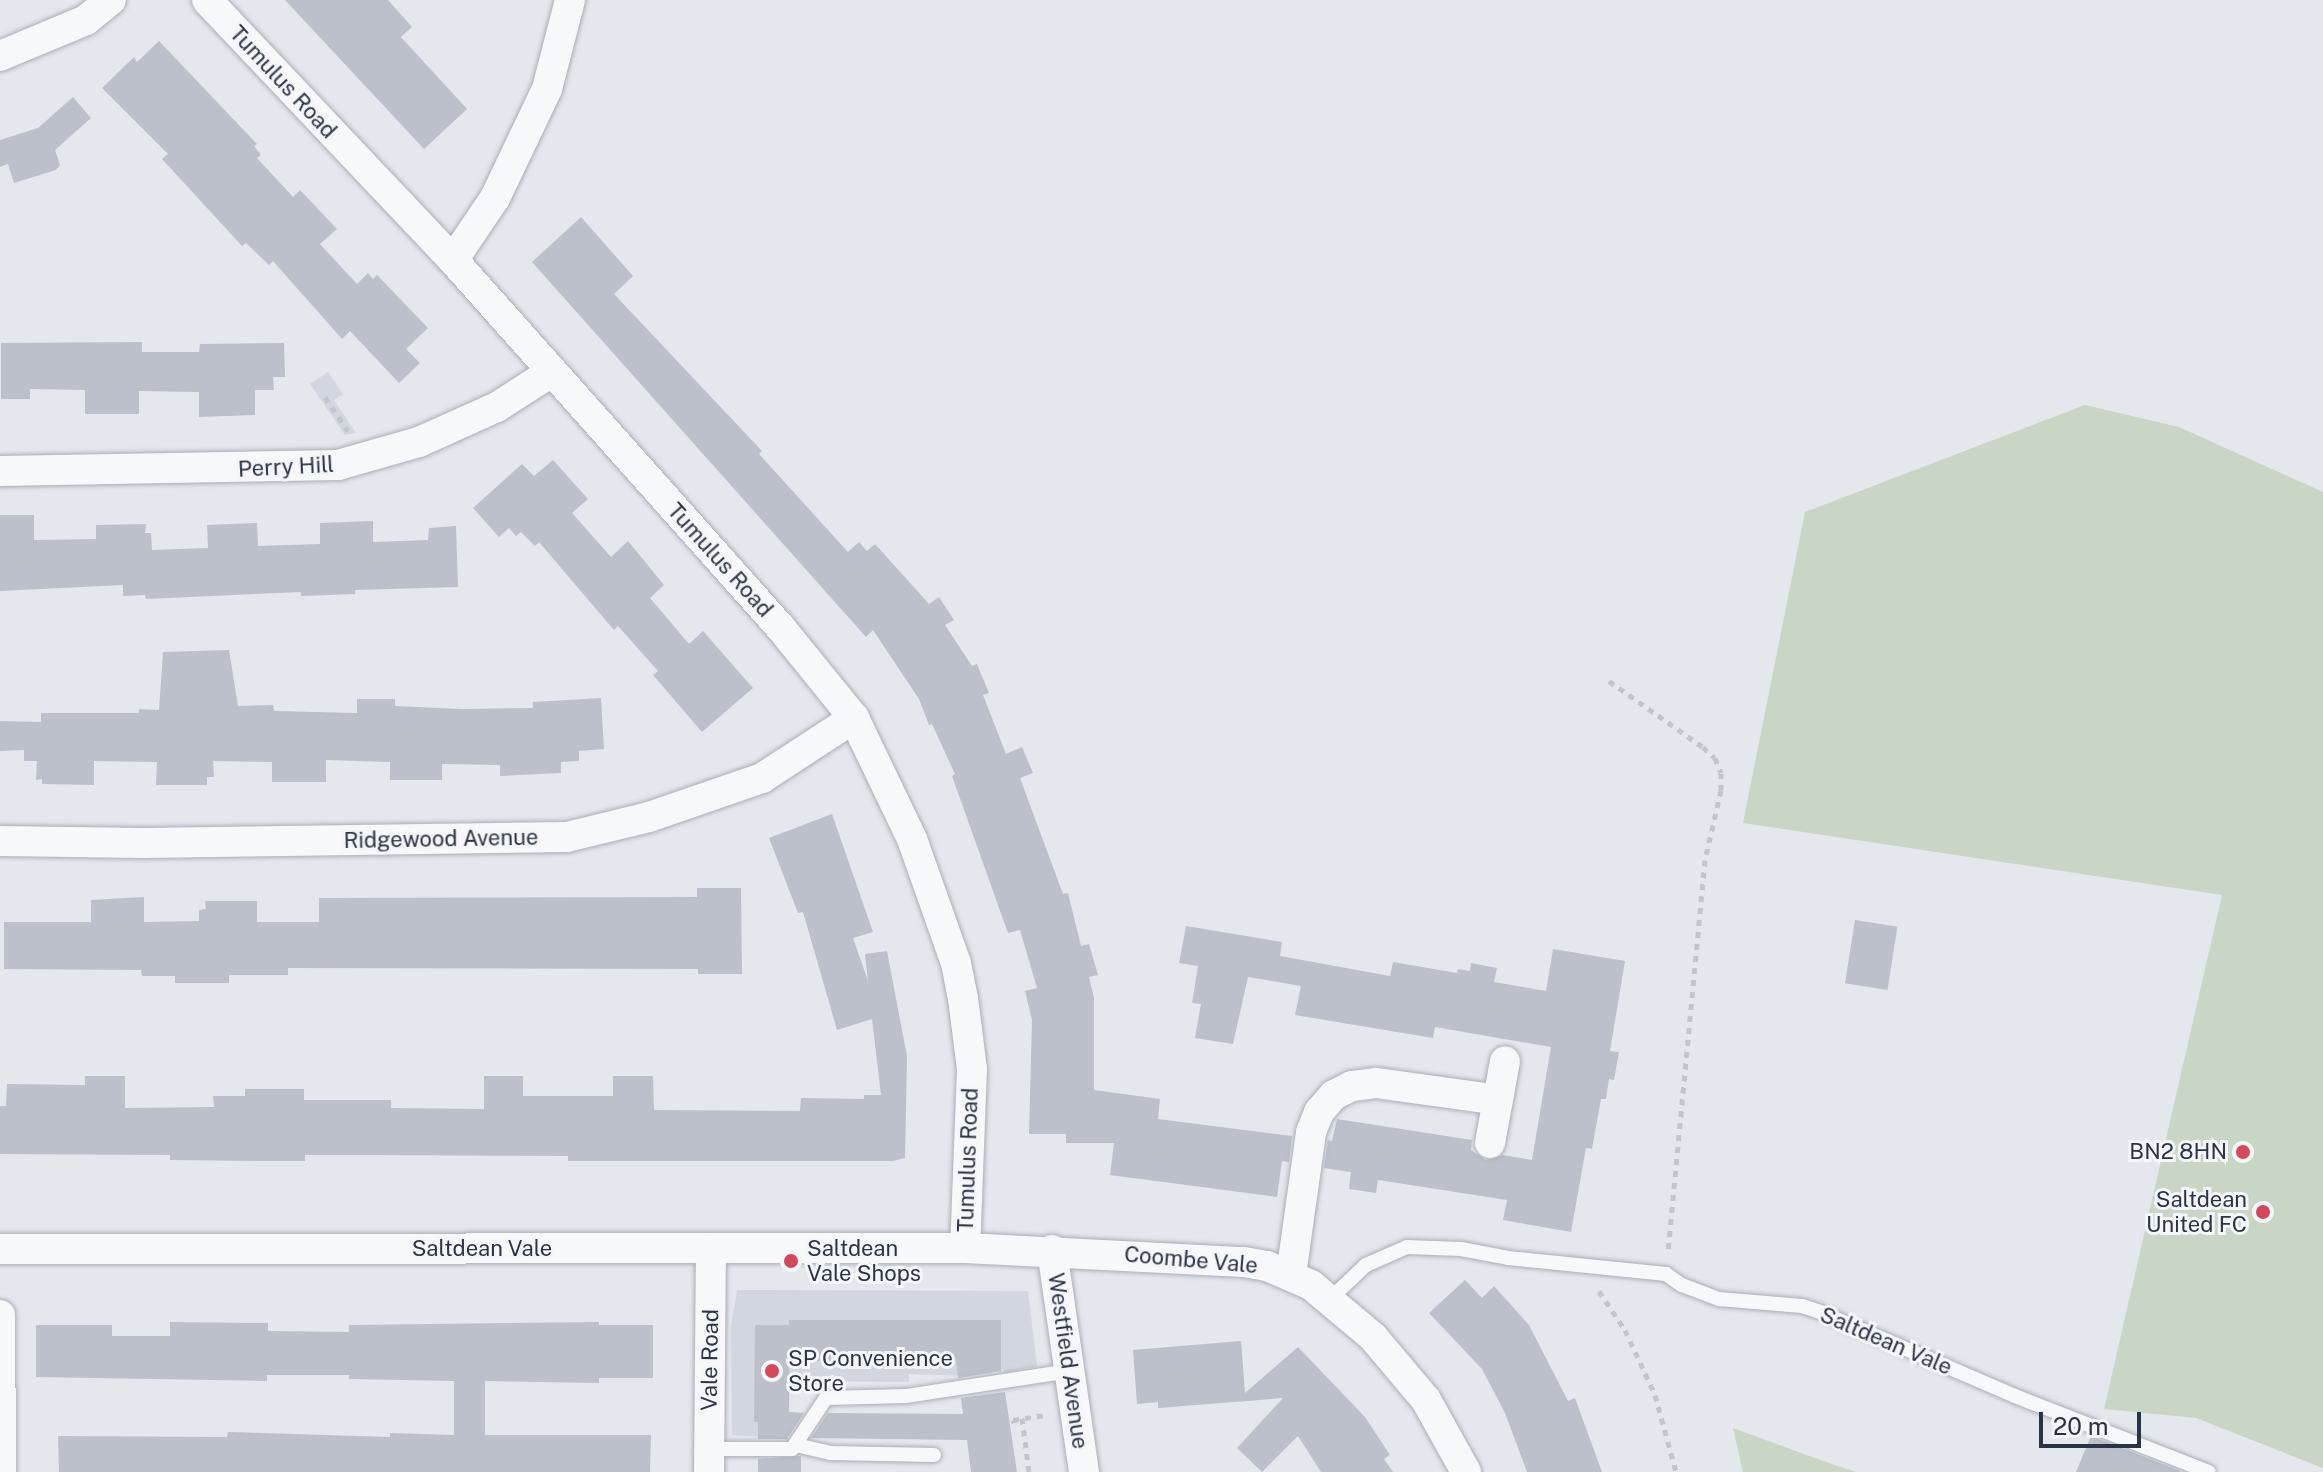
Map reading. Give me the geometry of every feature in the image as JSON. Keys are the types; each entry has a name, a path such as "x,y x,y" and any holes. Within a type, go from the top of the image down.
{"street":[{"path":"0,56 86,20 111,0"},
{"name":"Tumulus Road","path":"207,0 453,260 550,373 771,617 854,718 886,778 912,839 956,963 972,1069 965,1248"},
{"path":"453,260 495,198 542,102 570,0"},
{"name":"Perry Hill","path":"0,471 338,465 419,442 497,407 550,373"},
{"name":"Ridgewood Avenue","path":"0,841 153,843 567,837 649,817 762,778 854,718"},
{"path":"1490,1143 1505,1061"},
{"path":"1291,1275 1311,1132 1319,1112 1334,1095 1352,1086 1376,1083 1498,1100"},
{"name":"Vale Road","path":"709,1460 711,1248"},
{"name":"Saltdean Vale","path":"0,1249 965,1248"},
{"name":"Coombe Vale","path":"965,1248 1244,1262 1291,1275 1330,1299 1373,1337 1412,1380 1439,1420 1466,1472"},
{"name":"Westfield Avenue","path":"1052,1250 1084,1472"},
{"path":"0,1315 1,1472"}],"lane":[{"name":"Saltdean Vale","path":"1330,1299 1366,1265 1407,1247 1461,1249 1583,1267 1666,1274 1682,1285 1719,1299 1802,1306 1820,1312 2015,1396 2209,1472"},
{"path":"709,1460 792,1449 826,1398 906,1396 1069,1371"},
{"path":"796,1445 830,1453 934,1455"}],"path":[{"path":"345,440 353,438"},
{"path":"1609,681 1703,747 1715,758 1721,773 1721,790 1705,860 1666,1274"},
{"path":"1583,1267 1625,1330 1655,1395 1676,1472"},
{"path":"1022,1418 1029,1472"}],"shaded area":[{"path":"328,372 343,394 334,400 356,433 345,435 310,384"},
{"path":"737,1290 1028,1291 1037,1366 1005,1373 1003,1369 971,1369 970,1376 909,1374 909,1382 790,1381 788,1438 732,1435 731,1326"}],"green space":[{"name":"BN2 8HN","path":"2085,405 2179,427 2323,492 2323,1468 2196,1418 2104,1409 2222,895 1743,823 1805,512"},
{"path":"1733,1428 1826,1462 1856,1472 1743,1472"}],"building":[{"path":"285,0 388,0 412,27 401,37 467,109 424,149"},
{"path":"159,41 257,144 254,146 261,155 257,158 293,197 300,190 337,229 320,244 357,284 368,273 373,279 377,275 428,328 406,349 420,363 399,383 350,331 342,339 273,261 269,265 246,243 242,246 162,159 168,154 102,88 134,57 137,62"},
{"path":"73,97 91,118 55,150 60,165 56,170 14,183 8,164 0,167 0,140 38,128"},
{"path":"581,217 633,276 614,294 762,451 759,454 848,552 859,542 867,551 875,544 929,604 939,597 954,620 945,625 972,666 977,664 989,693 983,695 1006,754 1022,747 1033,773 1020,778 1063,894 1068,893 1081,946 1089,944 1098,975 1089,977 1094,998 1094,1090 1160,1099 1158,1119 1292,1136 1289,1162 1282,1161 1277,1197 1110,1175 1114,1143 1066,1143 1066,1134 1029,1134 1032,1020 1025,991 1037,988 1020,930 1008,933 952,776 955,774 932,724 929,725 919,699 873,630 866,637 532,262"},
{"path":"142,342 142,352 199,352 200,344 284,343 285,377 273,377 274,390 255,390 255,415 199,417 199,392 139,391 139,414 85,414 85,390 30,389 30,399 1,399 1,343"},
{"path":"553,460 588,499 572,513 611,557 628,541 664,585 650,598 689,644 703,631 753,688 702,732 653,675 658,671 618,626 614,630 539,542 535,546 521,532 516,536 509,528 499,537 473,508 522,464 534,476"},
{"path":"0,515 34,515 34,540 96,539 96,525 146,524 145,533 151,533 152,550 208,548 207,525 257,523 258,546 320,544 320,523 373,521 373,542 428,540 429,528 456,526 458,587 355,590 355,594 301,596 301,592 146,599 145,595 123,596 123,585 0,591"},
{"path":"229,650 238,706 273,705 274,711 357,713 357,699 395,699 395,706 461,709 533,708 533,702 601,698 604,749 579,751 579,761 561,762 561,773 500,776 500,765 442,764 442,780 390,780 390,762 326,760 326,782 272,782 272,762 213,761 214,777 207,777 207,785 156,785 157,762 94,761 94,785 42,784 42,779 36,780 37,761 24,761 24,750 0,751 0,721 41,722 41,713 139,713 139,709 159,710 163,652"},
{"path":"832,814 873,932 853,938 868,981 865,954 887,951 907,1056 905,1158 893,1161 568,1161 568,1156 305,1155 305,1161 262,1161 170,1160 170,1155 0,1154 0,1106 6,1106 7,1084 85,1085 85,1076 125,1076 125,1108 214,1107 213,1096 245,1096 245,1089 304,1089 304,1100 391,1100 391,1108 484,1109 484,1076 523,1076 523,1096 613,1096 613,1076 653,1076 654,1110 800,1111 801,1098 864,1099 864,1095 881,1095 872,1019 837,1030 803,912 798,913 769,838"},
{"path":"697,888 741,888 742,974 698,974 698,969 288,968 288,975 229,975 229,983 175,983 175,976 142,976 141,970 4,969 4,922 91,922 91,900 144,897 144,922 199,921 199,910 206,909 205,901 257,901 257,922 319,922 319,898 697,897"},
{"path":"1855,920 1897,927 1887,990 1845,983"},
{"path":"1186,926 1282,942 1280,956 1390,976 1393,962 1457,973 1458,969 1470,971 1471,963 1497,968 1494,982 1546,991 1553,949 1625,961 1610,1051 1619,1052 1614,1080 1609,1079 1606,1099 1601,1099 1592,1149 1586,1148 1571,1232 1503,1220 1507,1200 1378,1180 1376,1193 1349,1189 1351,1172 1324,1168 1328,1140 1332,1141 1337,1119 1472,1140 1471,1150 1486,1160 1503,1155 1532,1160 1551,1047 1435,1027 1433,1038 1295,1015 1301,986 1248,977 1233,1044 1195,1038 1201,1004 1192,1003 1198,966 1179,963"},
{"path":"1465,1280 1482,1298 1494,1286 1529,1325 1568,1401 1575,1398 1602,1472 1527,1472 1505,1413 1482,1369 1429,1313"},
{"path":"789,1320 1001,1320 1001,1371 958,1378 956,1361 789,1361 789,1412 804,1413 787,1439 758,1439 758,1422 754,1422 755,1325 789,1325"},
{"path":"170,1322 268,1323 268,1331 349,1332 349,1325 599,1322 599,1325 653,1325 653,1378 599,1378 599,1383 485,1381 485,1435 651,1435 650,1472 59,1472 58,1436 227,1437 228,1432 390,1437 390,1433 454,1435 454,1381 349,1379 349,1375 267,1375 267,1381 36,1377 36,1325 112,1325 112,1336 170,1336"},
{"path":"1241,1341 1245,1393 1298,1347 1365,1417 1390,1455 1384,1459 1393,1472 1321,1472 1298,1436 1262,1472 1237,1448 1283,1398 1158,1408 1158,1402 1137,1404 1133,1350"},
{"path":"1005,1392 1017,1472 971,1472 967,1440 811,1438 828,1413 963,1414 961,1398"},
{"path":"2091,1436 2180,1471 2180,1472 2076,1472"},
{"path":"801,1456 801,1472 758,1472 758,1459"}],"place":[{"name":"BN2 8HN","path":"2243,1152"},
{"name":"Saltdean United FC","path":"2263,1212"},
{"name":"Saltdean Vale Shops","path":"791,1261"},
{"name":"SP Convenience Store","path":"772,1371"}]}
